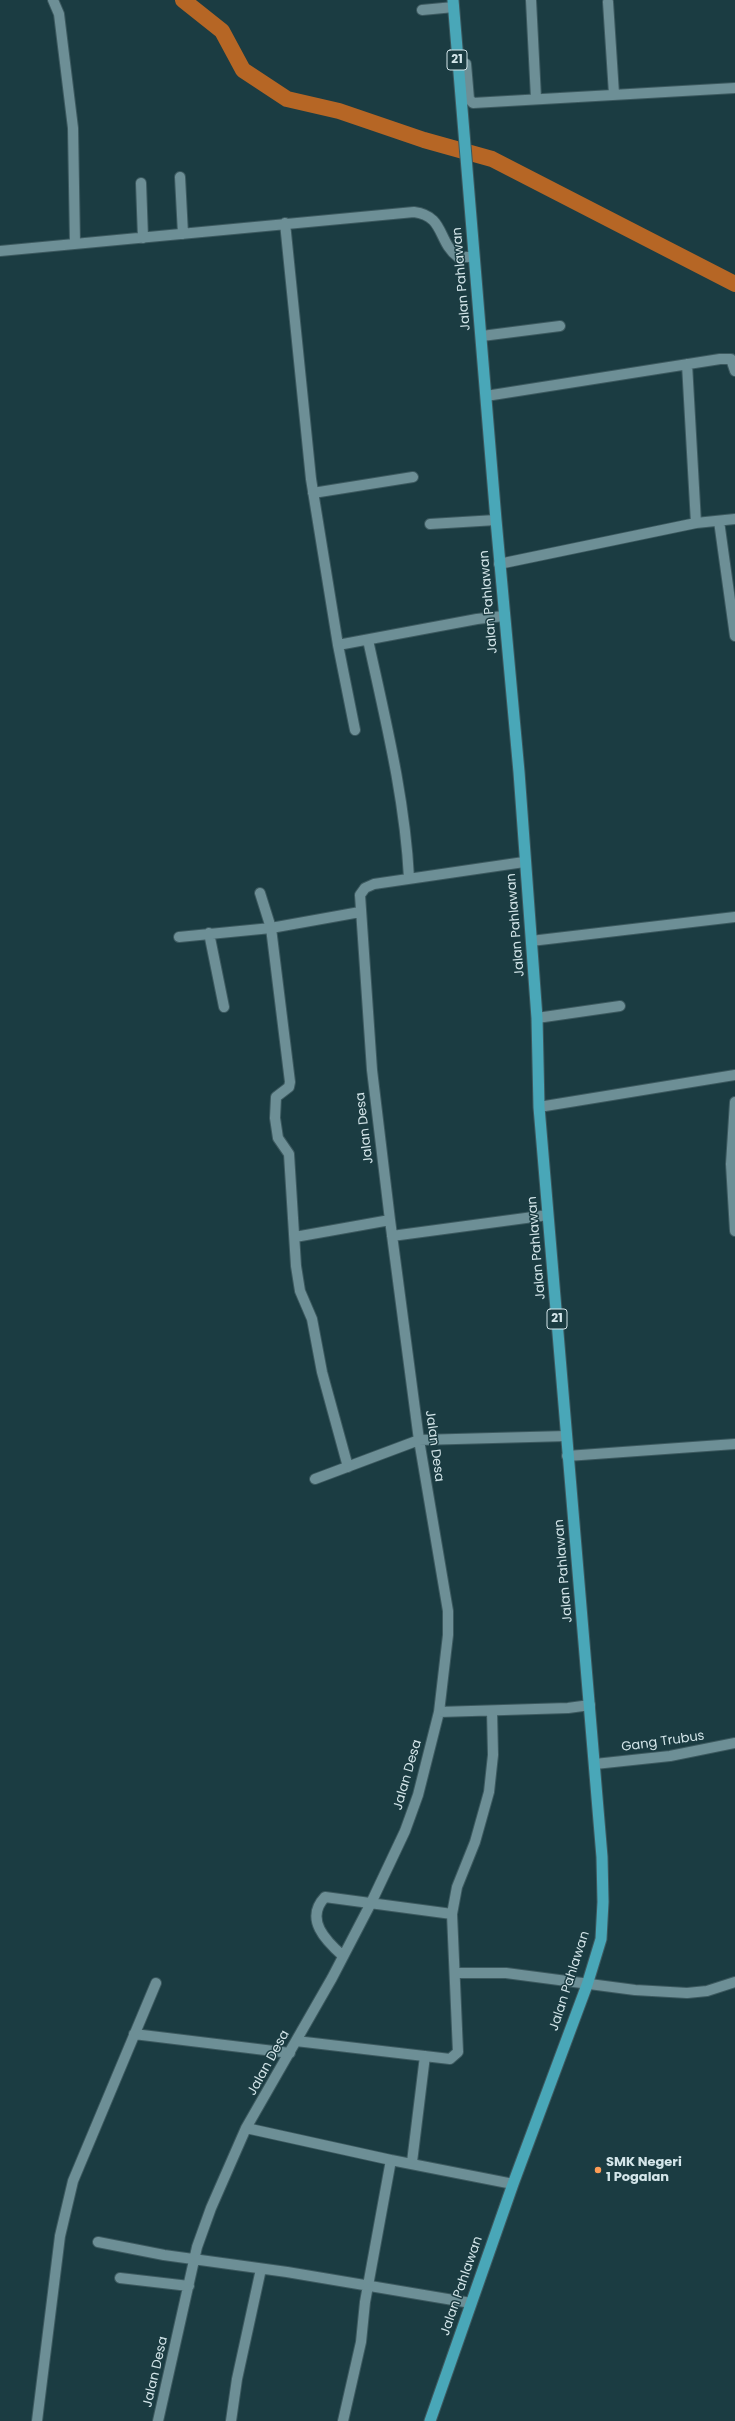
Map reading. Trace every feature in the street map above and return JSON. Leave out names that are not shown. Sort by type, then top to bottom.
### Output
[{"type":"highway","name":"21","points":[[453,4],[458,64]]},
{"type":"highway","name":"Jalan Pahlawan","points":[[430,2421],[513,2184],[587,1985],[601,1939],[604,1902],[595,1764],[567,1456],[567,1436],[539,1107],[537,1018],[524,862],[519,772],[499,564],[482,336],[458,64]]},
{"type":"street","points":[[53,0],[59,14],[73,128],[75,244]]},
{"type":"street","points":[[531,0],[536,98]]},
{"type":"street","points":[[608,2],[614,94]]},
{"type":"street","points":[[422,10],[453,4]]},
{"type":"street","points":[[458,64],[466,64],[469,99],[473,103],[536,98],[735,88]]},
{"type":"street","points":[[180,177],[183,234]]},
{"type":"street","points":[[141,183],[142,238]]},
{"type":"street","points":[[0,251],[285,223],[422,213],[434,220],[454,253],[463,258],[474,257]]},
{"type":"street","points":[[285,223],[314,493],[338,645],[355,730]]},
{"type":"street","points":[[482,336],[560,326]]},
{"type":"street","points":[[486,396],[557,387],[687,364],[728,359],[732,362],[735,371]]},
{"type":"street","points":[[687,364],[696,523]]},
{"type":"street","points":[[314,493],[413,477]]},
{"type":"street","points":[[499,564],[696,523],[735,519]]},
{"type":"street","points":[[430,524],[496,520]]},
{"type":"street","points":[[719,521],[735,636]]},
{"type":"street","points":[[338,645],[477,619],[504,616]]},
{"type":"street","points":[[368,640],[387,729],[404,823],[409,878]]},
{"type":"street","name":"Jalan Desa","points":[[158,2421],[189,2286],[189,2258],[246,2128],[290,2053],[343,1956],[371,1903],[408,1824],[418,1795],[439,1712],[448,1635],[448,1611],[419,1440],[390,1220],[372,1070],[360,896],[365,888],[409,878],[524,862]]},
{"type":"street","points":[[260,893],[271,928],[290,1082],[289,1087],[276,1098],[275,1118],[279,1140],[289,1154],[300,1291],[312,1319],[322,1372],[348,1467]]},
{"type":"street","points":[[179,937],[209,932],[271,928],[360,912]]},
{"type":"street","points":[[531,941],[735,918]]},
{"type":"street","points":[[209,932],[224,1007]]},
{"type":"street","points":[[537,1018],[620,1006]]},
{"type":"street","points":[[539,1107],[735,1075]]},
{"type":"street","points":[[735,1102],[731,1164],[735,1231]]},
{"type":"street","points":[[392,1236],[548,1215]]},
{"type":"street","points":[[295,1237],[390,1220]]},
{"type":"street","points":[[315,1479],[419,1440],[567,1436]]},
{"type":"street","points":[[567,1456],[735,1444]]},
{"type":"street","points":[[439,1712],[590,1705]]},
{"type":"street","points":[[296,2041],[450,2059],[458,2052],[452,1914],[457,1887],[475,1842],[490,1792],[493,1755],[492,1710]]},
{"type":"street","name":"Gang Trubus","points":[[595,1764],[670,1756],[735,1743]]},
{"type":"street","points":[[343,1956],[327,1942],[318,1929],[316,1916],[319,1906],[328,1897],[452,1914]]},
{"type":"street","points":[[455,1973],[506,1973],[587,1985],[635,1990],[695,1993],[735,1982]]},
{"type":"street","points":[[37,2421],[60,2236],[73,2181],[156,1983]]},
{"type":"street","points":[[134,2034],[290,2053]]},
{"type":"street","points":[[412,2162],[425,2056]]},
{"type":"street","points":[[246,2128],[391,2160],[412,2162],[513,2184]]},
{"type":"street","points":[[343,2421],[361,2342],[368,2285],[391,2160]]},
{"type":"street","points":[[98,2242],[471,2303]]},
{"type":"street","points":[[231,2421],[237,2379],[261,2269]]},
{"type":"street","points":[[120,2278],[189,2286]]},
{"type":"waterway","points":[[183,0],[222,31],[243,70],[287,99],[339,111],[424,140],[492,159],[735,284]]},
{"type":"place","name":"SMK Negeri 1 Pogalan","points":[[598,2170]]}]
